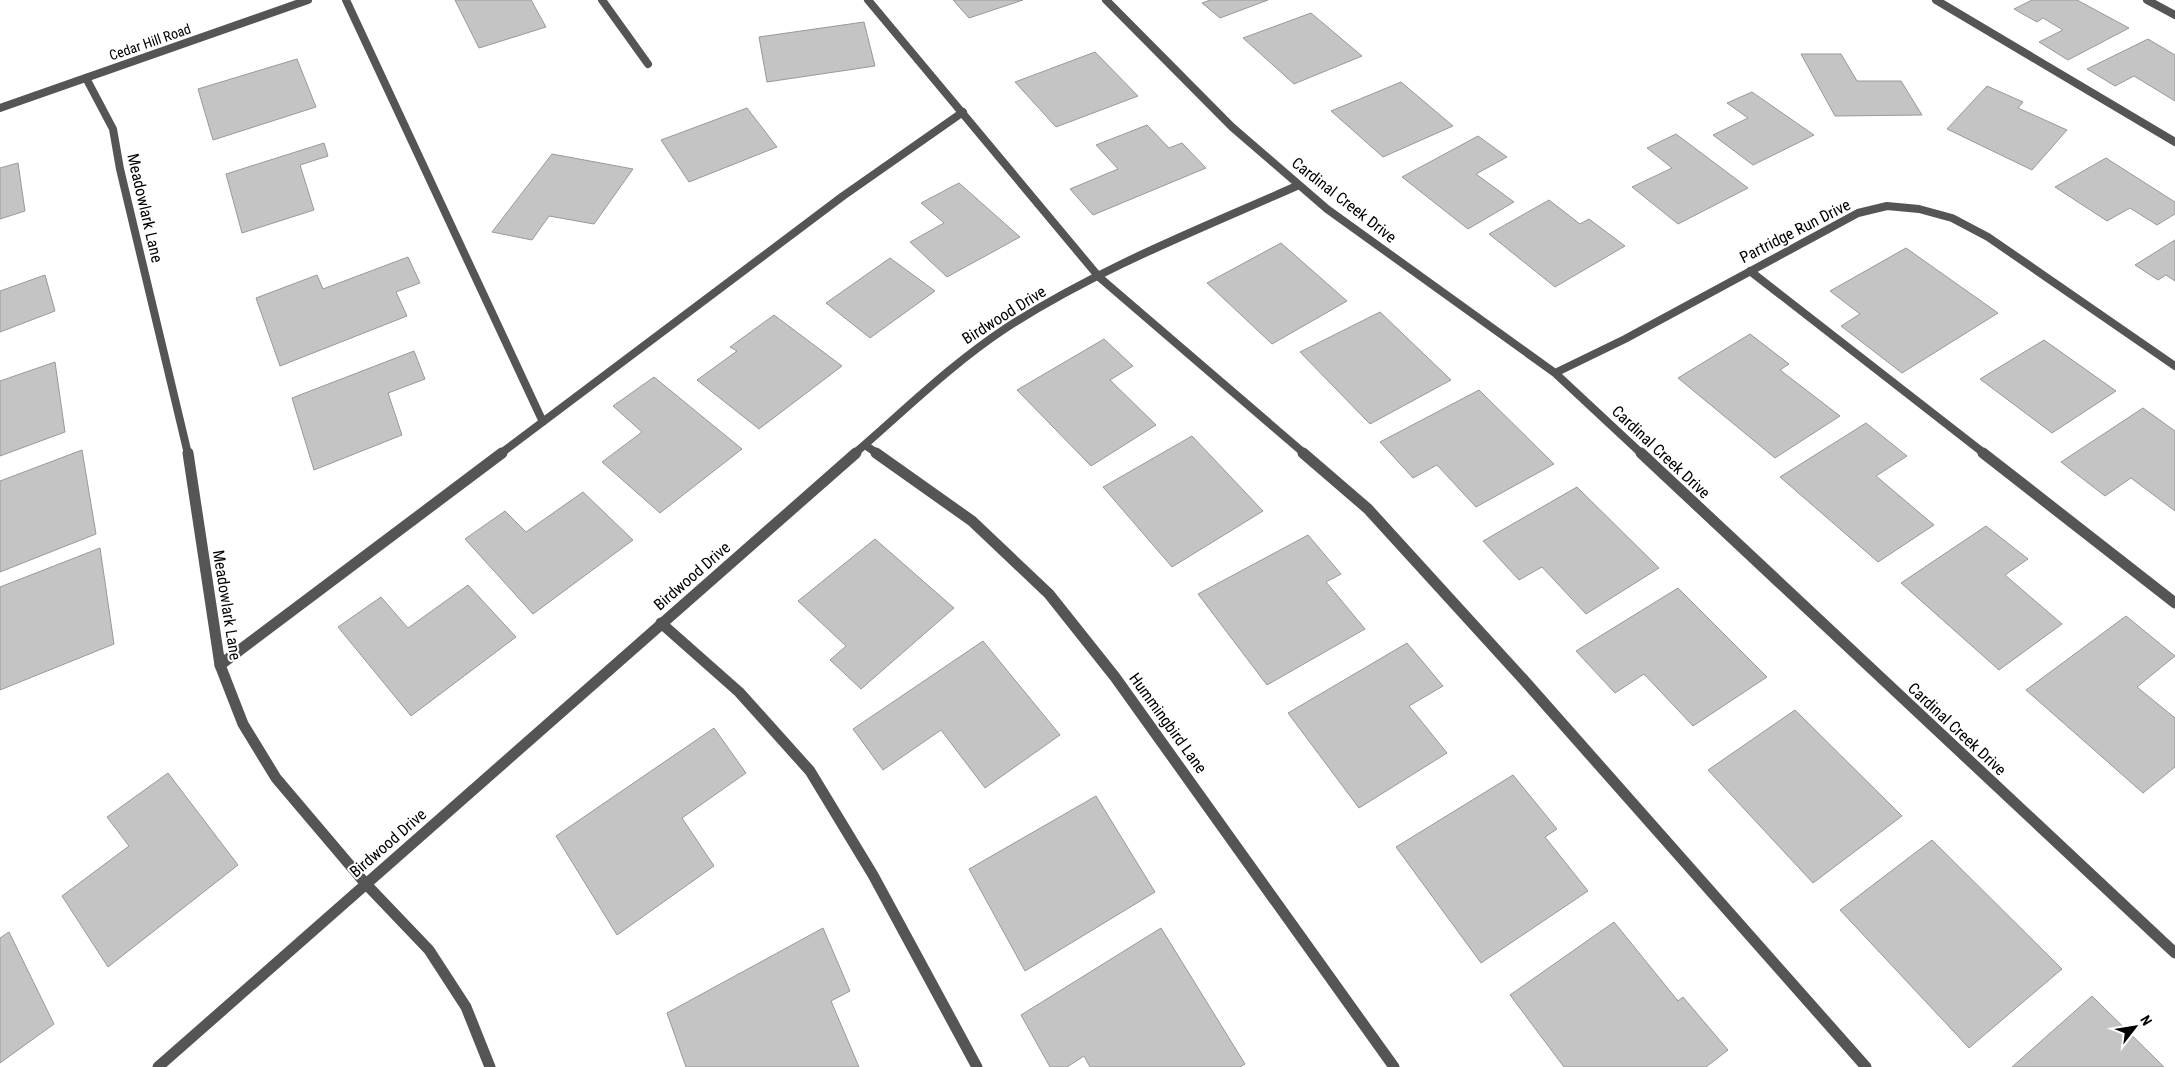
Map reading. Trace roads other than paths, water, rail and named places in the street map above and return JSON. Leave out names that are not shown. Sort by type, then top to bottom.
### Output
[{"type":"street","name":"Cedar Hill Road","points":[[0,108],[308,0]]},
{"type":"street","points":[[346,0],[544,422]]},
{"type":"street","points":[[602,0],[648,64]]},
{"type":"street","points":[[868,0],[963,112],[1098,277],[1368,509],[1523,679],[1866,1067]]},
{"type":"street","name":"Cardinal Creek Drive","points":[[1106,0],[1232,127],[1299,185],[1375,245],[1555,374],[2175,953]]},
{"type":"street","points":[[1936,0],[2175,142]]},
{"type":"street","points":[[2147,0],[2175,15]]},
{"type":"street","name":"Meadowlark Lane","points":[[86,78],[113,129],[120,169],[188,451],[220,666],[243,724],[276,778],[365,883],[429,950],[466,1007],[490,1067]]},
{"type":"street","points":[[220,666],[843,196],[963,112]]},
{"type":"street","name":"Birdwood Drive","points":[[158,1067],[865,445],[917,395],[969,354],[1042,307],[1098,277],[1299,185]]},
{"type":"street","name":"Partridge Run Drive","points":[[1555,374],[1625,339],[1858,213],[1887,206],[1919,209],[1952,218],[1988,237],[2175,366]]},
{"type":"street","points":[[1750,271],[2175,603]]},
{"type":"street","name":"Hummingbird Lane","points":[[865,445],[972,521],[1049,594],[1115,677],[1394,1067]]},
{"type":"street","points":[[661,623],[738,692],[810,772],[873,875],[977,1067]]}]
